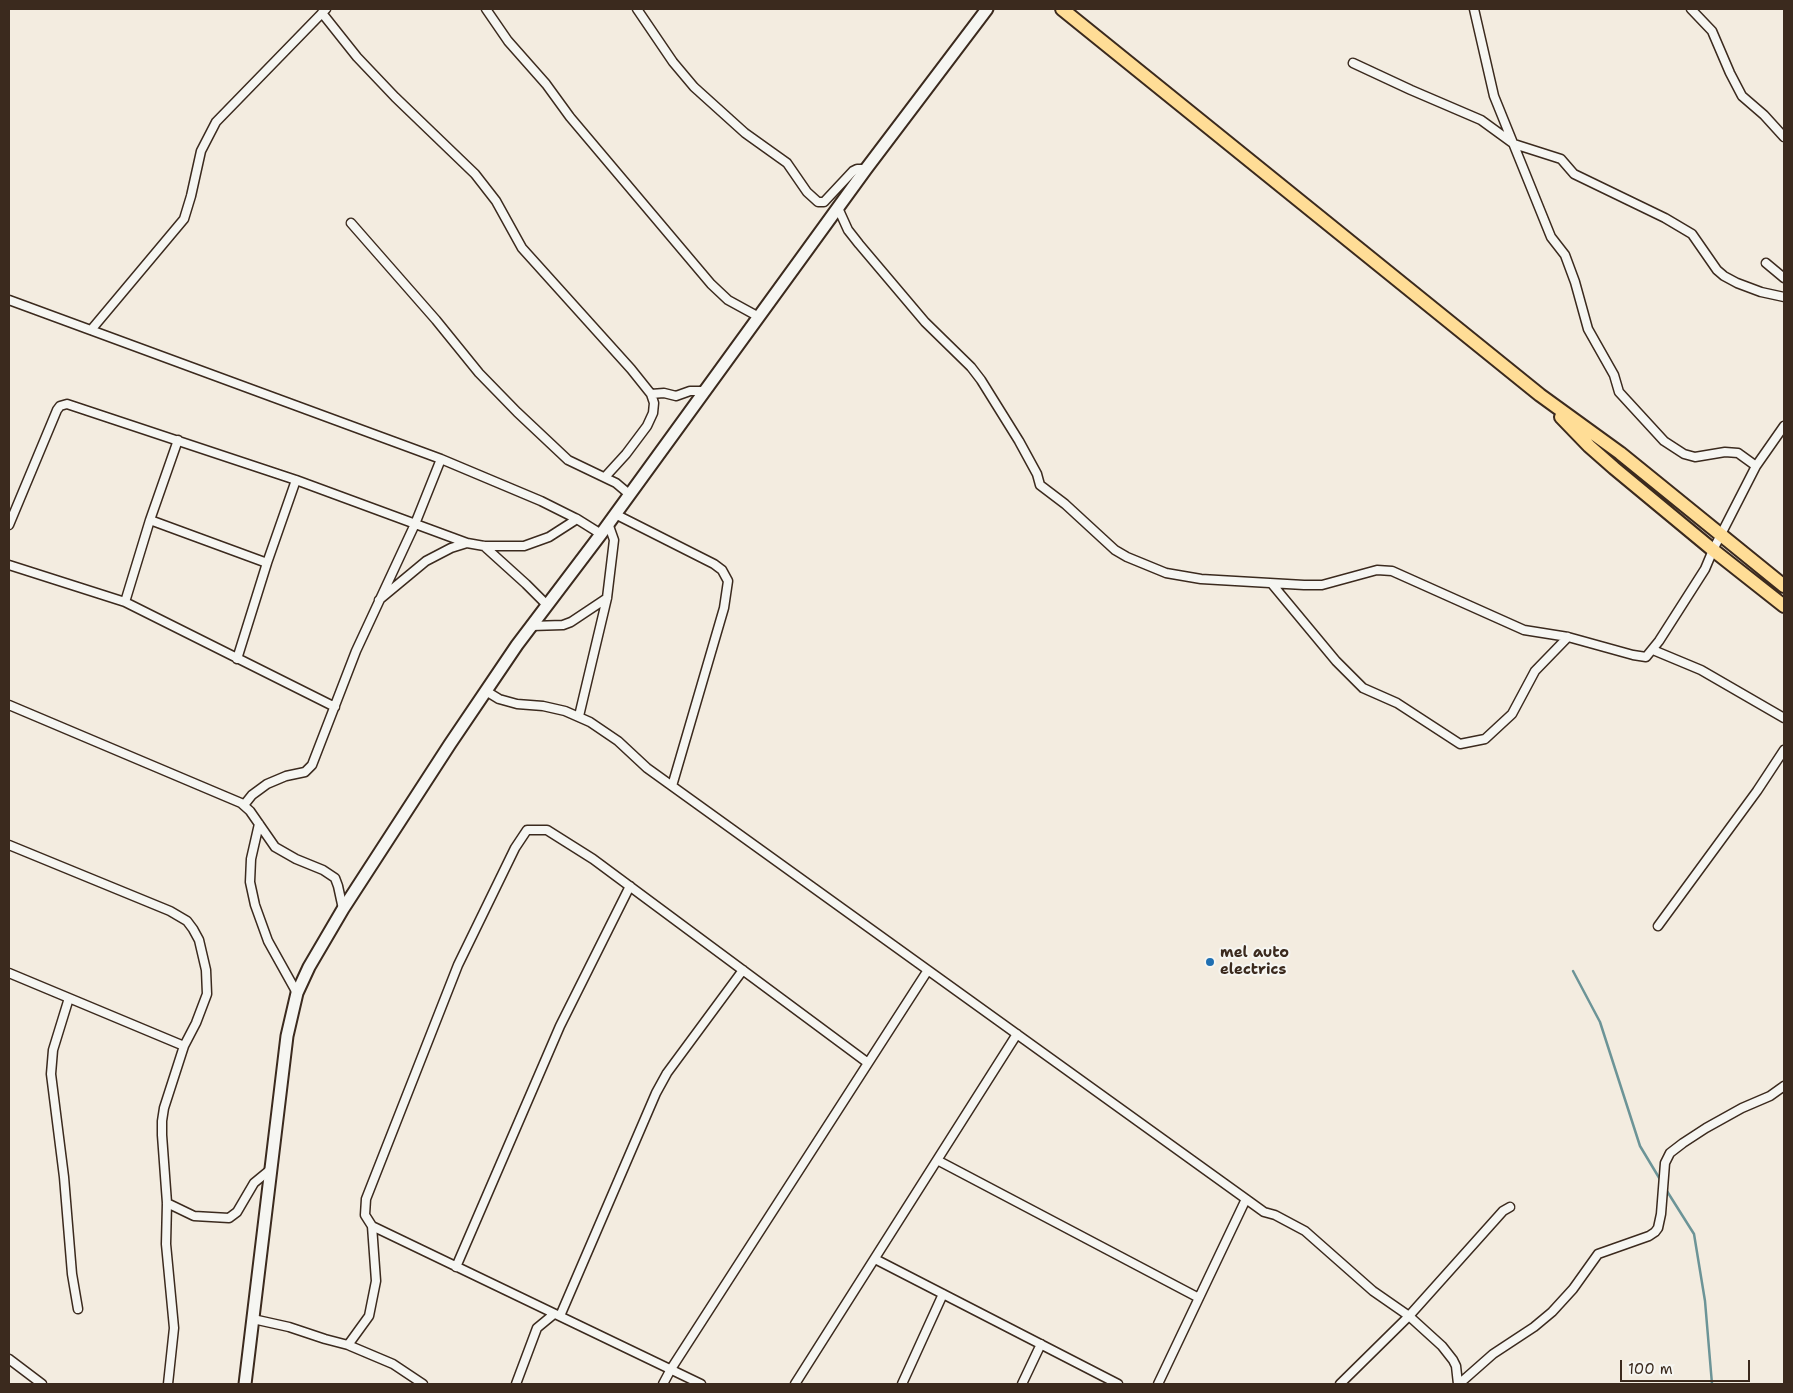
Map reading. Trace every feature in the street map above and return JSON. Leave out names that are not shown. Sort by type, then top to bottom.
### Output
[{"type":"main road","points":[[1062,9],[1540,395],[1607,443],[1784,586]]},
{"type":"main road","points":[[1540,395],[1601,457],[1784,606]]},
{"type":"street","points":[[486,9],[508,41],[546,84],[570,117],[711,284],[728,300],[759,317]]},
{"type":"street","points":[[637,9],[673,62],[694,87],[745,133],[787,163],[807,192],[818,202],[824,202],[857,169],[866,169]]},
{"type":"street","points":[[1474,9],[1494,96],[1551,237],[1568,262],[1588,330],[1614,375],[1621,396],[1664,442],[1684,454],[1695,457],[1726,452],[1738,453],[1756,466]]},
{"type":"street","points":[[1691,9],[1712,31],[1742,96],[1772,123],[1784,137]]},
{"type":"street","points":[[245,1384],[287,1036],[297,993],[309,967],[343,909],[486,690],[531,626],[601,534],[866,169],[985,10]]},
{"type":"street","points":[[91,330],[184,219],[192,196],[201,151],[216,122],[324,11],[357,57],[395,97],[475,174],[496,201],[522,248],[631,369],[651,394],[654,403],[653,413],[647,426],[626,454],[605,477]]},
{"type":"street","points":[[1353,63],[1481,120],[1514,144],[1561,159],[1574,174],[1665,218],[1692,234],[1717,270],[1724,276],[1761,292],[1784,297]]},
{"type":"street","points":[[838,208],[848,230],[859,244],[925,322],[971,367],[981,380],[1019,441],[1037,474],[1040,485],[1084,521],[1106,543],[1127,557],[1166,573],[1201,579],[1322,585],[1377,570],[1392,571],[1524,630],[1568,637],[1646,657],[1653,650],[1698,582],[1756,466],[1784,426]]},
{"type":"street","points":[[351,223],[479,372],[517,412],[568,460],[616,483],[629,494]]},
{"type":"street","points":[[1766,263],[1784,278]]},
{"type":"street","points":[[9,300],[441,459],[533,498],[577,519],[601,534]]},
{"type":"street","points":[[651,394],[664,393],[676,396],[690,391],[705,391]]},
{"type":"street","points":[[9,525],[57,410],[62,405],[71,404],[296,480],[467,543],[484,546],[524,546],[549,537],[577,519]]},
{"type":"street","points":[[125,602],[150,520],[178,440]]},
{"type":"street","points":[[244,805],[252,795],[267,784],[309,769],[312,765],[356,651],[377,602],[415,524],[441,459]]},
{"type":"street","points":[[237,660],[296,480]]},
{"type":"street","points":[[579,716],[607,598],[614,540],[612,519]]},
{"type":"street","points":[[612,519],[714,564],[722,570],[728,582],[724,608],[672,786]]},
{"type":"street","points":[[150,520],[267,564]]},
{"type":"street","points":[[377,602],[426,561],[445,550],[467,543]]},
{"type":"street","points":[[484,546],[526,584],[546,606]]},
{"type":"street","points":[[9,565],[125,602],[237,660],[335,707]]},
{"type":"street","points":[[1272,584],[1336,661],[1363,688],[1398,703],[1460,744],[1485,739],[1512,714],[1535,671],[1568,637]]},
{"type":"street","points":[[531,626],[571,622],[607,598]]},
{"type":"street","points":[[1653,650],[1701,670],[1784,718]]},
{"type":"street","points":[[486,690],[499,699],[509,702],[565,711],[579,716],[602,729],[647,768],[1264,1212],[1305,1231],[1373,1291],[1409,1316],[1448,1352],[1456,1366],[1459,1384]]},
{"type":"street","points":[[9,705],[244,805],[271,842],[281,852],[323,870],[335,878],[343,909]]},
{"type":"street","points":[[1658,926],[1757,791],[1784,750]]},
{"type":"street","points":[[259,824],[251,859],[250,882],[255,904],[268,941],[297,993]]},
{"type":"street","points":[[348,1345],[369,1316],[376,1281],[372,1226],[365,1215],[366,1199],[458,965],[515,848],[527,830],[547,830],[593,859],[868,1063]]},
{"type":"street","points":[[9,845],[61,868],[170,911],[187,922],[199,940],[206,970],[207,994],[196,1023],[184,1046],[164,1108],[162,1121],[168,1203],[166,1244],[174,1328],[168,1384]]},
{"type":"street","points":[[456,1267],[560,1026],[630,886]]},
{"type":"street","points":[[516,1384],[537,1328],[557,1315],[656,1093],[667,1073],[742,970]]},
{"type":"street","points":[[663,1384],[928,970]]},
{"type":"street","points":[[9,973],[184,1046]]},
{"type":"street","points":[[69,998],[53,1050],[51,1074],[64,1177],[72,1274],[78,1308]]},
{"type":"street","points":[[794,1384],[1017,1034]]},
{"type":"street","points":[[1459,1384],[1492,1354],[1534,1327],[1552,1312],[1573,1289],[1598,1254],[1649,1236],[1655,1232],[1658,1228],[1661,1214],[1665,1163],[1670,1153],[1682,1143],[1713,1124],[1742,1108],[1770,1096],[1784,1086]]},
{"type":"street","points":[[937,1160],[1199,1298]]},
{"type":"street","points":[[168,1203],[194,1216],[229,1218],[236,1212],[254,1183],[272,1168]]},
{"type":"street","points":[[1158,1384],[1246,1199]]},
{"type":"street","points":[[1340,1384],[1409,1316],[1497,1218],[1510,1207]]},
{"type":"street","points":[[372,1226],[701,1384]]},
{"type":"street","points":[[875,1259],[1118,1384]]},
{"type":"street","points":[[902,1384],[943,1294]]},
{"type":"street","points":[[253,1319],[289,1327],[348,1345],[393,1364],[424,1384]]},
{"type":"street","points":[[1022,1384],[1041,1344]]},
{"type":"street","points":[[9,1359],[42,1384]]},
{"type":"waterway","points":[[1573,971],[1600,1022],[1640,1146],[1661,1181]]},
{"type":"waterway","points":[[1665,1188],[1694,1234],[1705,1301],[1712,1384]]},
{"type":"place","name":"mel auto electrics","points":[[1210,962]]}]
